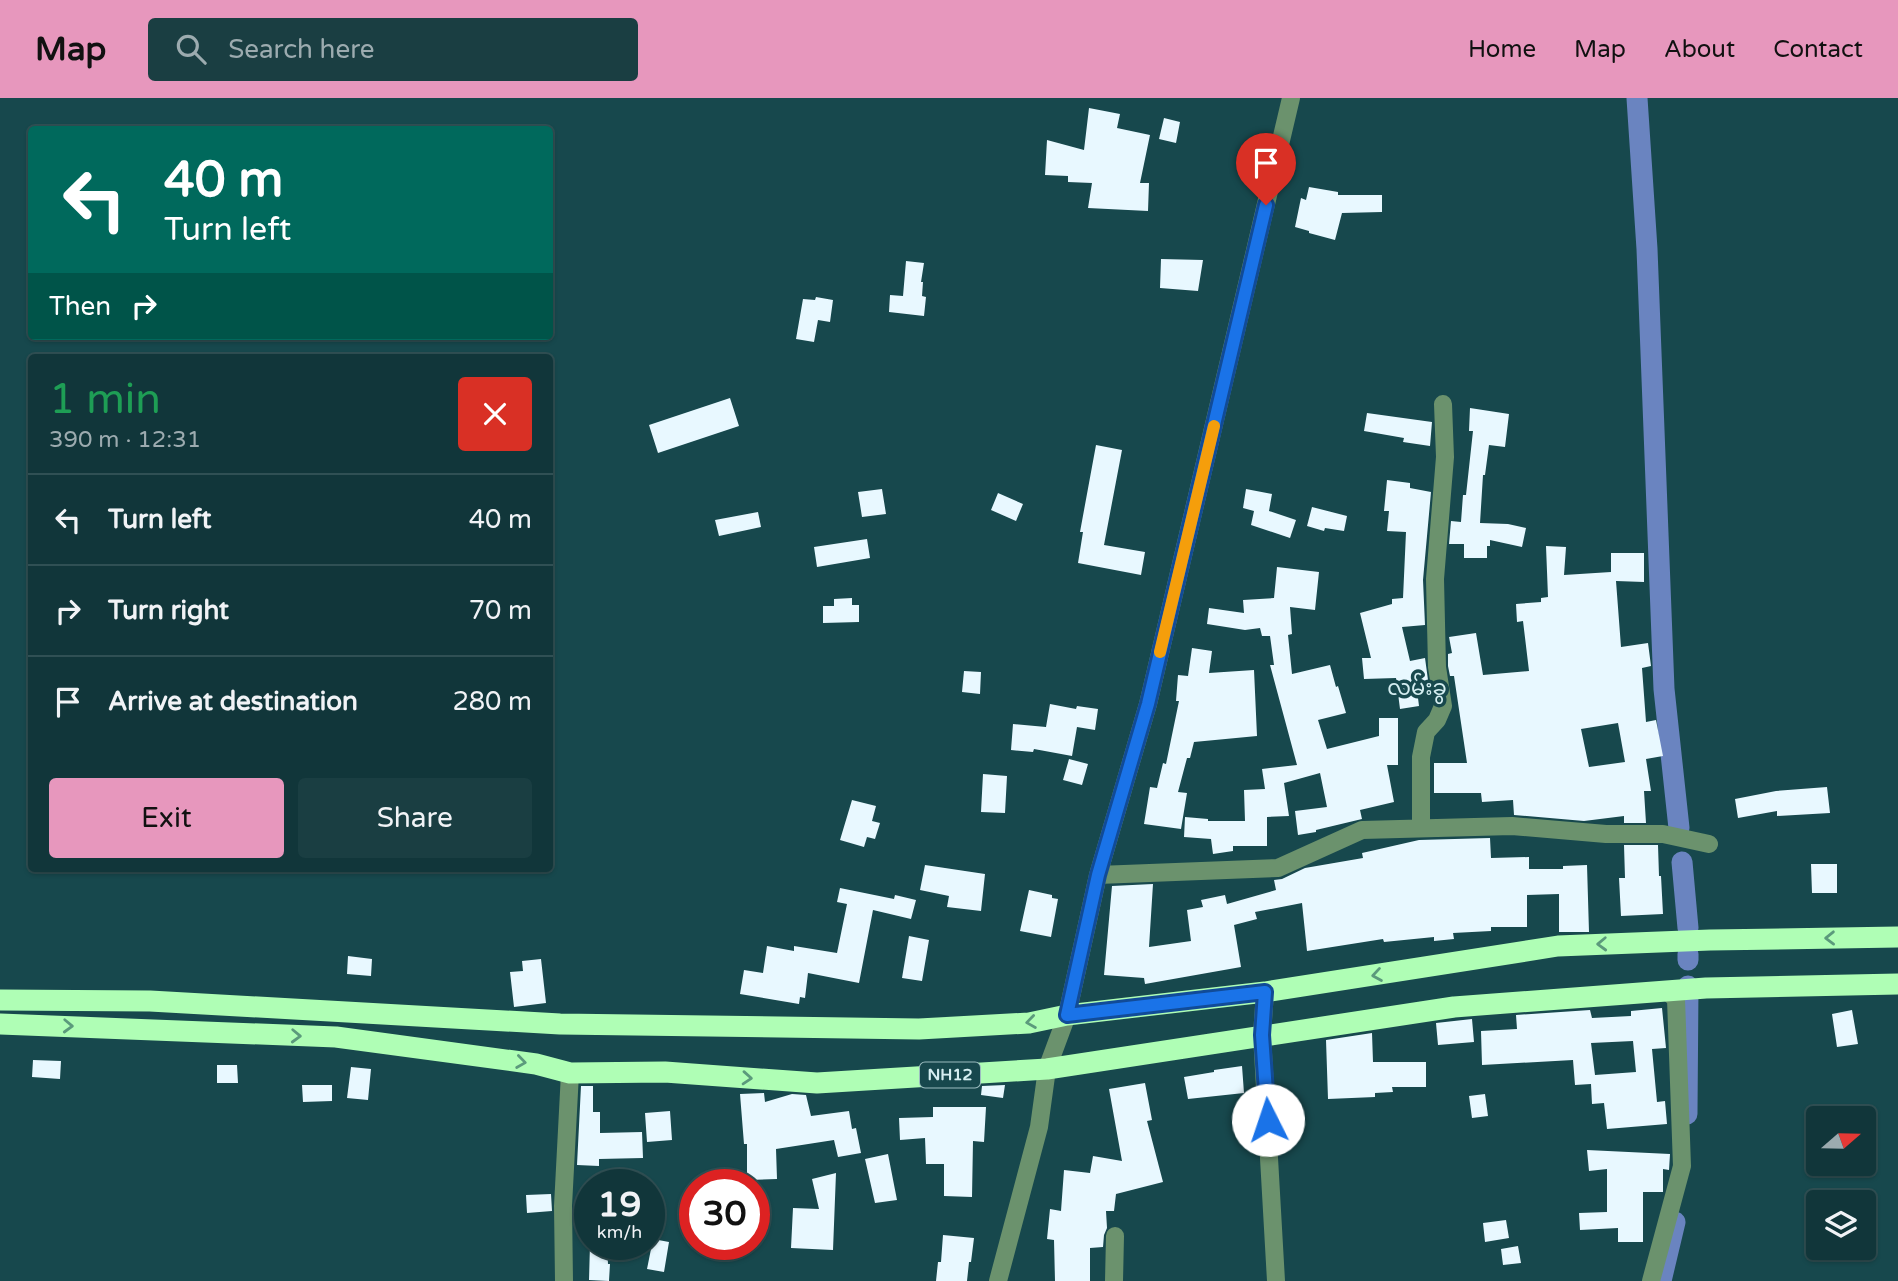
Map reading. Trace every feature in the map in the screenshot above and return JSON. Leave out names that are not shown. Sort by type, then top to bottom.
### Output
[{"type":"highway","points":[[0,1000],[150,1001],[560,1024],[919,1029],[1029,1023],[1067,1015],[1265,992],[1558,946],[1898,937]]},
{"type":"highway","name":"NH12","points":[[0,1024],[336,1037],[536,1064],[570,1073],[665,1072],[817,1083],[1047,1069],[1454,1007],[1667,991],[1898,984]]},
{"type":"street","points":[[998,1281],[1038,1127],[1047,1069],[1067,1015],[1098,875],[1148,704],[1291,98]]},
{"type":"street","points":[[1421,828],[1421,757],[1426,732],[1437,720],[1443,706],[1437,667],[1435,579],[1445,457],[1444,404]]},
{"type":"street","points":[[1098,875],[1278,868],[1362,830],[1512,826],[1606,834],[1662,834],[1709,844]]},
{"type":"street","points":[[1651,1281],[1682,1166],[1676,999],[1667,991]]},
{"type":"street","points":[[1265,992],[1262,1035],[1276,1281]]},
{"type":"street","points":[[564,1281],[563,1206],[570,1073]]},
{"type":"street","points":[[1114,1281],[1115,1236]]},
{"type":"building","points":[[1089,108],[1120,114],[1117,128],[1150,135],[1140,183],[1149,183],[1148,211],[1088,208],[1092,183],[1068,182],[1068,176],[1045,175],[1047,140],[1084,150]]},
{"type":"building","points":[[1164,118],[1180,122],[1176,143],[1159,139]]},
{"type":"building","points":[[1309,187],[1338,192],[1338,195],[1382,195],[1382,212],[1342,213],[1335,240],[1309,233],[1295,227],[1301,198],[1306,200]]},
{"type":"building","points":[[1161,259],[1203,260],[1198,291],[1160,288]]},
{"type":"building","points":[[906,261],[924,263],[921,282],[922,296],[926,297],[924,316],[889,312],[890,295],[903,296]]},
{"type":"building","points":[[816,297],[833,300],[830,322],[818,320],[814,342],[796,339],[803,299],[815,300]]},
{"type":"building","points":[[730,398],[739,426],[658,453],[649,425]]},
{"type":"building","points":[[1470,408],[1509,414],[1505,447],[1489,445],[1483,475],[1480,523],[1526,528],[1522,547],[1490,540],[1487,558],[1464,558],[1464,544],[1449,544],[1451,521],[1461,522],[1463,495],[1466,495],[1473,431],[1469,431]]},
{"type":"building","points":[[1367,413],[1432,422],[1430,446],[1364,431]]},
{"type":"building","points":[[1096,445],[1122,450],[1104,545],[1145,552],[1141,575],[1078,563],[1083,532],[1080,532]]},
{"type":"building","points":[[1387,480],[1410,483],[1410,488],[1431,492],[1423,580],[1425,625],[1402,627],[1410,661],[1425,658],[1428,680],[1416,682],[1419,706],[1400,709],[1396,678],[1364,679],[1362,658],[1371,658],[1360,613],[1392,604],[1392,599],[1403,598],[1406,532],[1387,531],[1389,511],[1384,511]]},
{"type":"building","points":[[882,489],[886,514],[862,517],[858,492]]},
{"type":"building","points":[[1246,489],[1272,494],[1269,511],[1296,520],[1290,538],[1251,525],[1254,511],[1243,508]]},
{"type":"building","points":[[998,493],[1023,504],[1016,521],[991,510]]},
{"type":"building","points":[[1312,507],[1347,516],[1344,531],[1325,528],[1324,531],[1307,526]]},
{"type":"building","points":[[758,512],[761,527],[719,536],[715,520]]},
{"type":"building","points":[[867,539],[870,558],[817,567],[814,547]]},
{"type":"building","points":[[1546,546],[1566,547],[1564,575],[1611,572],[1611,553],[1644,553],[1644,582],[1616,581],[1621,647],[1648,643],[1651,666],[1642,668],[1646,722],[1656,720],[1663,756],[1646,759],[1651,791],[1644,791],[1646,823],[1624,823],[1624,816],[1584,821],[1514,815],[1513,800],[1482,802],[1481,793],[1434,793],[1434,763],[1467,763],[1454,676],[1450,676],[1448,666],[1448,654],[1452,653],[1449,637],[1476,633],[1483,675],[1529,671],[1523,621],[1517,622],[1516,604],[1541,602],[1541,598],[1548,597]],"holes":[[[1618,723],[1625,762],[1589,767],[1581,729]]]},
{"type":"building","points":[[1277,567],[1319,572],[1315,610],[1290,607],[1292,634],[1288,635],[1292,674],[1330,665],[1336,687],[1338,686],[1346,713],[1318,720],[1327,749],[1379,736],[1379,718],[1398,718],[1398,765],[1387,765],[1394,802],[1360,810],[1362,819],[1298,835],[1295,811],[1327,807],[1320,773],[1284,783],[1289,816],[1267,817],[1267,846],[1233,846],[1233,851],[1213,854],[1211,839],[1184,837],[1185,817],[1208,821],[1245,821],[1244,790],[1265,789],[1262,769],[1297,765],[1270,665],[1274,665],[1270,636],[1262,636],[1260,628],[1245,630],[1207,624],[1209,608],[1244,613],[1243,600],[1274,598]]},
{"type":"building","points":[[852,598],[852,605],[859,605],[859,622],[823,623],[823,606],[834,606],[834,599]]},
{"type":"building","points":[[1192,648],[1212,651],[1209,673],[1254,670],[1257,736],[1194,742],[1178,792],[1187,793],[1181,829],[1144,824],[1150,787],[1157,788],[1163,763],[1166,764],[1179,701],[1176,701],[1178,675],[1188,676]]},
{"type":"building","points":[[964,671],[981,672],[980,694],[962,692]]},
{"type":"building","points":[[1050,704],[1076,709],[1077,706],[1098,709],[1095,730],[1077,727],[1072,756],[1034,749],[1033,752],[1011,750],[1013,724],[1046,727]]},
{"type":"building","points":[[1069,759],[1088,764],[1082,785],[1063,780]]},
{"type":"building","points":[[983,774],[1007,776],[1005,813],[981,812]]},
{"type":"building","points":[[1827,787],[1830,813],[1777,816],[1777,811],[1738,818],[1735,799],[1776,791]]},
{"type":"building","points":[[852,800],[876,806],[872,821],[880,823],[875,839],[867,837],[864,847],[840,840]]},
{"type":"building","points":[[1490,838],[1491,858],[1529,857],[1529,869],[1563,869],[1563,866],[1587,865],[1589,932],[1559,932],[1559,894],[1527,895],[1527,927],[1491,927],[1491,931],[1453,933],[1454,939],[1434,941],[1434,937],[1384,942],[1383,939],[1307,951],[1302,903],[1255,912],[1257,919],[1234,925],[1241,967],[1145,984],[1144,978],[1104,975],[1112,886],[1153,884],[1149,947],[1191,941],[1187,910],[1203,907],[1201,900],[1225,895],[1227,904],[1276,890],[1274,880],[1305,868],[1363,858],[1362,853],[1419,840]]},
{"type":"building","points":[[1624,845],[1658,845],[1663,914],[1621,916],[1619,878],[1625,878]]},
{"type":"building","points":[[1811,864],[1837,864],[1837,893],[1812,893]]},
{"type":"building","points":[[925,865],[985,874],[981,911],[947,907],[949,896],[920,890]]},
{"type":"building","points":[[840,888],[894,899],[895,895],[916,900],[911,919],[873,910],[859,983],[808,973],[805,998],[800,997],[799,1004],[740,994],[744,970],[763,973],[767,946],[794,951],[794,946],[837,953],[847,904],[837,902]]},
{"type":"building","points":[[1029,890],[1058,899],[1051,937],[1020,931]]},
{"type":"building","points":[[909,936],[929,940],[922,981],[902,978]]},
{"type":"building","points":[[348,956],[372,959],[371,976],[347,974]]},
{"type":"building","points":[[541,959],[546,1003],[514,1007],[510,972],[523,971],[522,961]]},
{"type":"building","points":[[1662,1008],[1666,1048],[1652,1049],[1657,1102],[1665,1101],[1667,1124],[1607,1129],[1604,1103],[1592,1104],[1591,1084],[1575,1085],[1573,1060],[1482,1065],[1481,1031],[1517,1029],[1516,1015],[1590,1010],[1592,1018],[1631,1016],[1631,1011]],"holes":[[[1633,1041],[1636,1072],[1595,1075],[1591,1043]]]},
{"type":"building","points":[[1852,1010],[1858,1044],[1837,1047],[1832,1014]]},
{"type":"building","points":[[1472,1019],[1474,1042],[1438,1045],[1436,1023]]},
{"type":"building","points":[[1372,1033],[1373,1062],[1426,1062],[1426,1087],[1392,1087],[1393,1092],[1375,1093],[1375,1097],[1328,1099],[1326,1040]]},
{"type":"building","points":[[33,1060],[61,1061],[60,1079],[32,1077]]},
{"type":"building","points":[[217,1065],[237,1065],[238,1083],[217,1083]]},
{"type":"building","points":[[1242,1066],[1244,1093],[1188,1099],[1184,1077]]},
{"type":"building","points":[[351,1067],[371,1069],[368,1100],[347,1098]]},
{"type":"building","points":[[1145,1083],[1152,1120],[1147,1121],[1163,1182],[1116,1194],[1114,1211],[1106,1211],[1107,1228],[1103,1247],[1090,1248],[1090,1281],[1055,1281],[1054,1240],[1047,1239],[1050,1209],[1061,1211],[1064,1170],[1090,1173],[1093,1156],[1122,1161],[1109,1089]]},
{"type":"building","points":[[302,1085],[332,1085],[332,1101],[303,1102]]},
{"type":"building","points":[[1005,1085],[1003,1098],[981,1095],[982,1086]]},
{"type":"building","points":[[581,1086],[593,1086],[593,1112],[600,1112],[600,1133],[642,1132],[643,1158],[599,1159],[599,1166],[577,1165]]},
{"type":"building","points":[[764,1093],[765,1102],[792,1094],[806,1095],[811,1116],[849,1111],[861,1153],[838,1157],[834,1140],[776,1149],[777,1179],[770,1179],[770,1169],[747,1169],[747,1144],[744,1144],[740,1094]]},
{"type":"building","points":[[1485,1094],[1488,1116],[1472,1118],[1469,1096]]},
{"type":"building","points":[[933,1107],[986,1107],[984,1142],[973,1141],[972,1197],[944,1196],[944,1164],[926,1164],[925,1138],[900,1140],[899,1118],[933,1117]]},
{"type":"building","points":[[670,1111],[672,1140],[647,1142],[645,1113]]},
{"type":"building","points":[[1587,1150],[1670,1154],[1669,1170],[1663,1169],[1663,1192],[1643,1192],[1643,1242],[1618,1242],[1618,1228],[1580,1230],[1579,1213],[1607,1212],[1607,1169],[1589,1171]]},
{"type":"building","points":[[888,1154],[897,1200],[875,1203],[865,1159]]},
{"type":"building","points":[[836,1173],[833,1250],[791,1248],[793,1208],[819,1209],[812,1179]]},
{"type":"building","points":[[551,1194],[552,1211],[527,1213],[526,1195]]},
{"type":"building","points":[[1506,1220],[1509,1238],[1485,1242],[1483,1223]]},
{"type":"building","points":[[943,1235],[974,1238],[967,1281],[936,1281]]},
{"type":"building","points":[[665,1241],[669,1242],[664,1272],[647,1269],[649,1260],[665,1260]]},
{"type":"building","points":[[1518,1246],[1521,1263],[1503,1265],[1501,1249]]},
{"type":"building","points":[[590,1260],[608,1260],[609,1281],[589,1280]]},
{"type":"waterway","points":[[1637,98],[1647,249],[1664,689],[1679,828]]},
{"type":"waterway","points":[[1682,862],[1688,928]]},
{"type":"waterway","points":[[1688,954],[1688,960]]},
{"type":"waterway","points":[[1687,1114],[1688,986]]},
{"type":"waterway","points":[[1661,1281],[1675,1222]]},
{"type":"slow traffic","points":[[1160,652],[1214,426]]},
{"type":"district","name":"လမ်းခွ","points":[[1417,688]]},
{"type":"route","points":[[1266,205],[1148,704],[1098,875],[1067,1015],[1265,992],[1262,1035],[1268,1120]]}]
